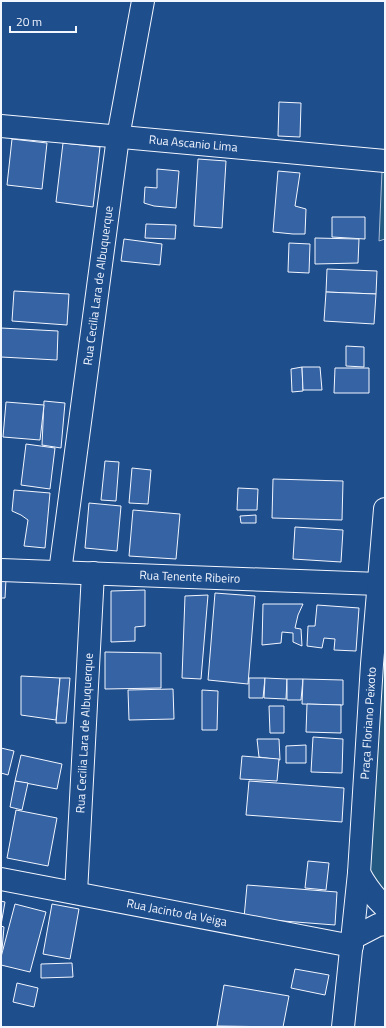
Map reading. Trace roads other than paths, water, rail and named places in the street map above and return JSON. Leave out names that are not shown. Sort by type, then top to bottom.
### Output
[{"type":"street","name":"Rua Cecilia Lara de Albuquerque","points":[[60,572],[118,137],[143,1]]},
{"type":"street","name":"Rua Ascanio Lima","points":[[1,126],[385,161]]},
{"type":"street","name":"Praça Floriano Peixoto","points":[[343,1027],[359,873],[372,664],[385,510]]},
{"type":"street","name":"Rua Tenente Ribeiro","points":[[1,570],[379,584]]},
{"type":"street","name":"Rua Cecilia Lara de Albuquerque","points":[[76,893],[93,573]]},
{"type":"street","points":[[359,873],[366,886],[376,899],[385,907]]},
{"type":"street","name":"Rua Jacinto da Veiga","points":[[1,879],[353,942]]},
{"type":"street","points":[[353,942],[378,925],[385,924]]}]
